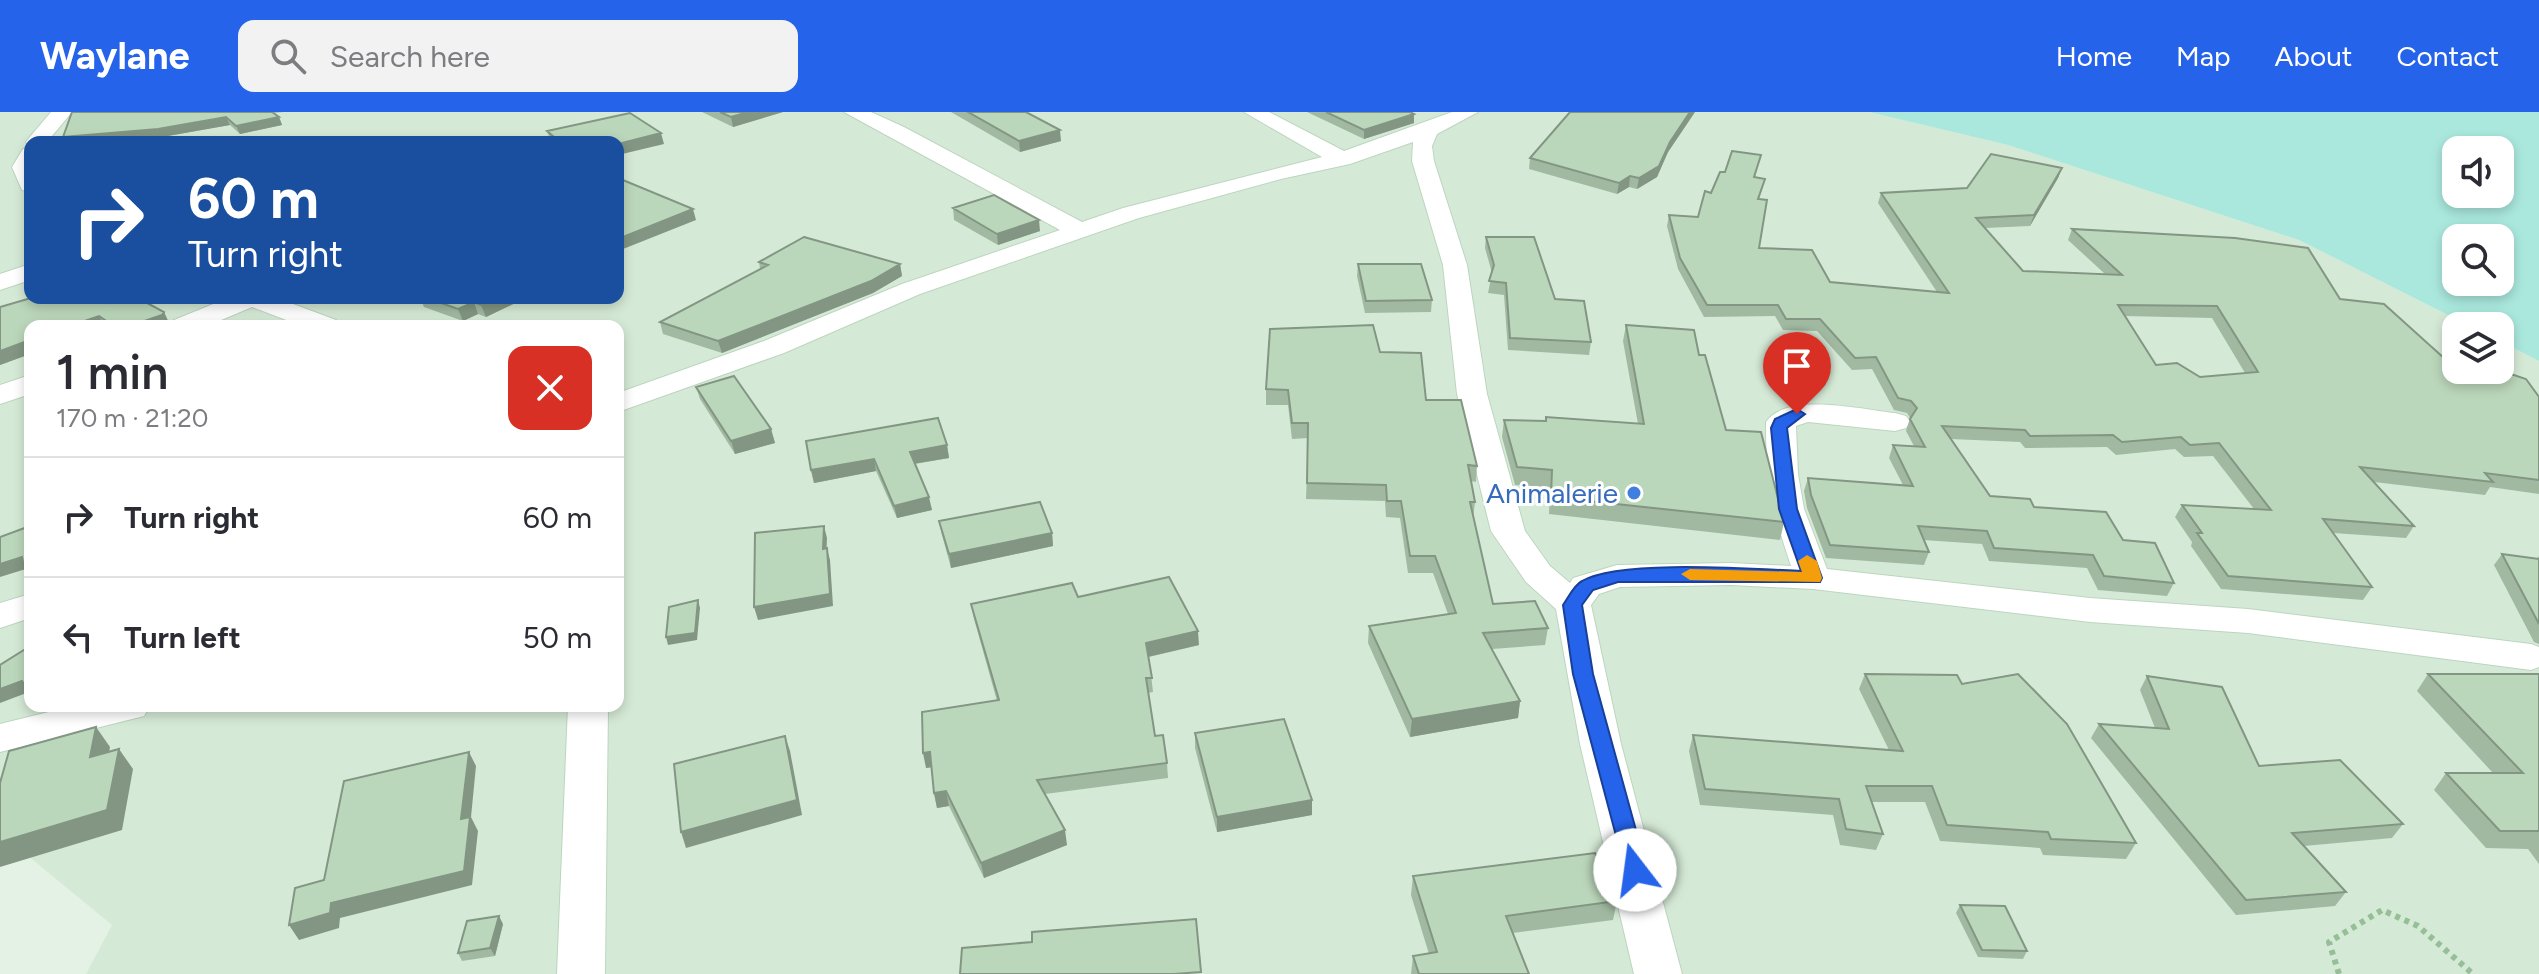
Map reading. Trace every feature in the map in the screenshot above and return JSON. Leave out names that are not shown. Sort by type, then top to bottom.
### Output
[{"type":"street","points":[[43,136],[62,112]]},
{"type":"street","points":[[854,112],[897,131],[1082,232]]},
{"type":"street","points":[[1254,112],[1342,159]]},
{"type":"street","points":[[624,401],[774,347],[911,289],[1160,205],[1342,159],[1428,130],[1468,112]]},
{"type":"street","points":[[1428,130],[1422,146],[1423,161],[1455,265],[1472,394],[1508,531],[1538,574],[1573,605],[1583,674],[1635,870],[1658,974]]},
{"type":"street","points":[[0,162],[24,153]]},
{"type":"street","points":[[0,282],[24,274]]},
{"type":"street","points":[[199,320],[237,304]]},
{"type":"street","points":[[268,304],[310,320]]},
{"type":"street","points":[[0,395],[24,386]]},
{"type":"street","points":[[1813,578],[1788,509],[1782,474],[1781,422],[1797,414],[1808,413],[1895,422]]},
{"type":"street","points":[[1573,605],[1586,586],[1617,576],[1731,574],[1813,578],[2090,610],[2248,621],[2531,657]]},
{"type":"street","points":[[0,616],[24,607]]},
{"type":"street","points":[[0,738],[106,712]]},
{"type":"street","points":[[581,974],[588,712]]},
{"type":"path","points":[[2339,974],[2329,942],[2382,910],[2418,926],[2473,974]]},
{"type":"shaded area","points":[[0,112],[1869,112],[2008,145],[2299,240],[2442,312],[2442,384],[2514,384],[2514,348],[2539,361],[2539,974],[86,974],[112,925],[0,833]]},
{"type":"shaded area","points":[[1869,112],[2539,112],[2539,361],[2514,348],[2514,312],[2442,312],[2299,240],[2008,145]]},
{"type":"building","points":[[72,112],[272,112],[279,117],[236,126],[226,117],[158,129],[63,136]]},
{"type":"building","points":[[720,112],[748,112],[731,117]]},
{"type":"building","points":[[968,112],[1026,112],[1060,130],[1019,141]]},
{"type":"building","points":[[1326,112],[1410,112],[1414,114],[1364,130]]},
{"type":"building","points":[[1570,112],[1690,112],[1670,142],[1659,166],[1639,178],[1630,176],[1619,183],[1530,158]]},
{"type":"building","points":[[630,113],[661,133],[624,142],[624,136],[553,136],[547,131]]},
{"type":"building","points":[[1732,151],[1761,155],[1754,177],[1765,179],[1758,199],[1767,200],[1759,248],[1812,250],[1830,282],[1949,293],[1881,193],[1967,188],[1991,154],[2062,168],[2034,215],[1976,218],[2023,271],[2122,275],[2072,229],[2235,238],[2308,248],[2340,299],[2384,304],[2442,356],[2442,384],[2514,384],[2514,375],[2526,379],[2539,397],[2539,480],[2485,473],[2493,482],[2360,467],[2414,526],[2323,519],[2372,587],[2228,576],[2197,533],[2202,533],[2182,505],[2271,510],[2219,443],[2190,445],[2181,437],[2122,442],[2113,435],[2030,436],[2025,430],[1942,426],[1990,496],[2030,499],[2034,507],[2106,512],[2123,540],[2155,543],[2174,583],[2104,576],[2093,555],[1994,548],[1987,531],[1918,526],[1929,552],[1830,545],[1811,495],[1808,478],[1913,486],[1893,445],[1925,447],[1910,419],[1917,408],[1911,401],[1898,398],[1876,357],[1855,358],[1820,319],[1786,319],[1778,305],[1707,305],[1680,258],[1669,215],[1698,217],[1705,191],[1711,193],[1720,172],[1725,172]],"holes":[[[2118,305],[2217,306],[2258,372],[2200,377],[2177,363],[2156,365]]]},
{"type":"building","points":[[624,180],[693,209],[624,237]]},
{"type":"building","points":[[994,195],[1039,220],[997,234],[953,208]]},
{"type":"building","points":[[804,237],[900,264],[871,281],[718,341],[660,322],[768,265],[759,262]]},
{"type":"building","points":[[1486,237],[1534,237],[1555,299],[1584,301],[1591,342],[1510,338],[1506,283],[1489,281],[1494,265]]},
{"type":"building","points":[[1358,264],[1421,264],[1432,300],[1366,301]]},
{"type":"building","points":[[24,300],[24,304],[149,304],[164,312],[147,320],[105,320],[99,316],[87,320],[24,320],[24,342],[0,351],[0,307]]},
{"type":"building","points":[[444,304],[469,304],[458,309]]},
{"type":"building","points":[[1373,325],[1380,352],[1421,353],[1426,400],[1461,400],[1477,466],[1468,465],[1475,502],[1470,502],[1493,604],[1535,601],[1548,628],[1483,633],[1520,701],[1412,719],[1369,626],[1456,613],[1435,556],[1410,556],[1401,501],[1387,501],[1386,485],[1307,483],[1308,423],[1292,423],[1288,390],[1266,389],[1270,329]]},
{"type":"building","points":[[1626,325],[1694,330],[1699,355],[1705,355],[1726,430],[1761,432],[1784,522],[1551,497],[1552,470],[1517,467],[1504,420],[1546,421],[1546,417],[1644,424]]},
{"type":"building","points":[[734,376],[771,429],[731,441],[696,387]]},
{"type":"building","points":[[938,418],[947,445],[910,452],[929,497],[894,506],[874,459],[811,470],[806,441]]},
{"type":"building","points":[[1040,502],[1052,533],[949,554],[939,521]]},
{"type":"building","points":[[824,526],[823,549],[827,548],[830,594],[754,607],[755,533]]},
{"type":"building","points":[[24,528],[24,566],[22,557],[0,564],[0,537]]},
{"type":"building","points":[[2502,554],[2539,559],[2539,624]]},
{"type":"building","points":[[1169,577],[1198,631],[1146,643],[1152,678],[1146,678],[1155,736],[1163,735],[1167,763],[1037,780],[1065,830],[981,863],[946,791],[934,793],[930,752],[923,753],[922,712],[999,700],[971,604],[1072,583],[1078,597]]},
{"type":"building","points":[[698,600],[695,633],[666,637],[669,607]]},
{"type":"building","points":[[24,650],[24,684],[22,681],[0,689],[0,665]]},
{"type":"building","points":[[1865,674],[1957,675],[1962,684],[2018,674],[2067,724],[2136,843],[2051,839],[2048,832],[1947,825],[1932,786],[1866,786],[1883,834],[1846,829],[1839,799],[1705,789],[1693,735],[1903,751]]},
{"type":"building","points":[[2428,674],[2539,674],[2539,831],[2500,831],[2446,773],[2523,773]]},
{"type":"building","points":[[2147,676],[2222,687],[2259,766],[2340,760],[2403,824],[2292,833],[2346,892],[2246,900],[2099,724],[2169,729]]},
{"type":"building","points":[[1284,719],[1312,800],[1217,817],[1195,733]]},
{"type":"building","points":[[96,727],[90,757],[119,749],[107,810],[0,842],[0,783],[9,751]]},
{"type":"building","points":[[785,736],[797,800],[681,832],[674,764]]},
{"type":"building","points":[[469,752],[461,819],[470,817],[464,871],[331,903],[330,913],[289,925],[295,888],[324,880],[344,781]]},
{"type":"building","points":[[1595,853],[1617,901],[1506,916],[1529,974],[1419,974],[1413,956],[1437,952],[1413,876]]},
{"type":"building","points":[[1960,905],[2005,906],[2027,951],[1982,950]]},
{"type":"building","points":[[499,916],[490,948],[458,953],[467,921]]},
{"type":"building","points":[[1196,919],[1201,972],[960,974],[962,948],[1032,942],[1032,932]]},
{"type":"slow traffic","points":[[1690,574],[1813,578],[1807,561]]},
{"type":"place","name":"Animalerie","points":[[1634,493]]},
{"type":"route","points":[[1635,870],[1583,674],[1573,605],[1586,586],[1617,576],[1731,574],[1813,578],[1788,509],[1782,474],[1779,428],[1781,422],[1797,414]]}]
